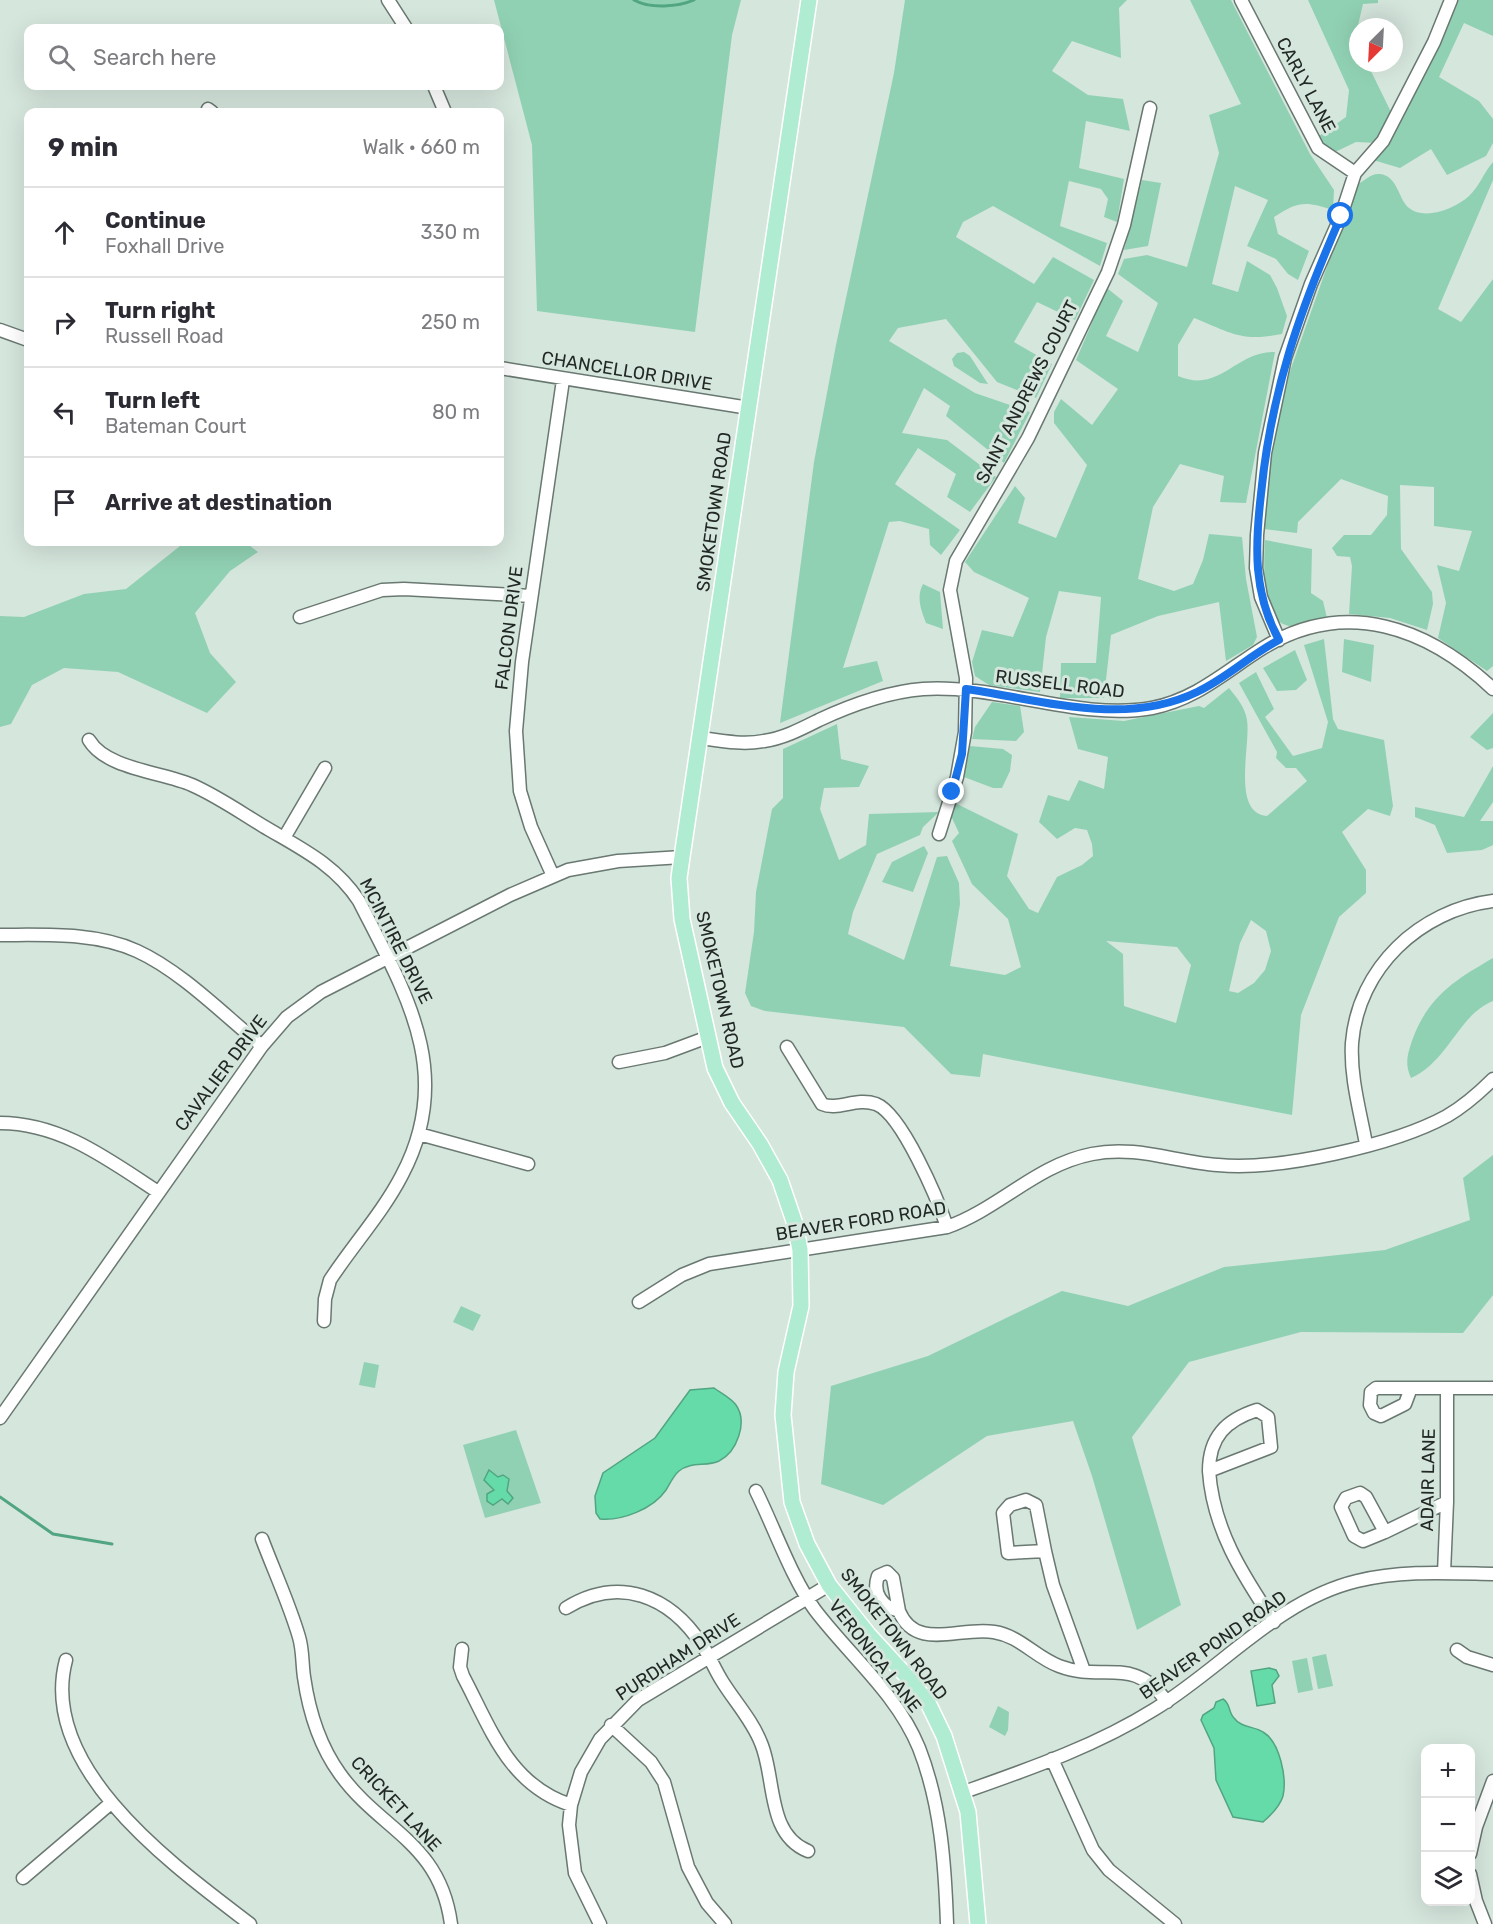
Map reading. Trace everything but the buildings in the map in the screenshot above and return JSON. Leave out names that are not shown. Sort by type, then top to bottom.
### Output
[{"type":"main road","name":"SMOKETOWN ROAD","points":[[809,0],[701,738],[681,857],[679,878],[682,919],[708,1037],[723,1086],[780,1180],[795,1224],[800,1250],[801,1305],[784,1391],[784,1452],[789,1492],[799,1526],[829,1585],[929,1705],[944,1736],[964,1792],[972,1839],[973,1891],[978,1924]]},
{"type":"street","points":[[388,0],[403,24]]},
{"type":"street","name":"CARLY LANE","points":[[1241,0],[1318,148],[1355,173]]},
{"type":"street","points":[[1279,640],[1261,597],[1256,568],[1257,530],[1265,453],[1290,344],[1311,284],[1341,216],[1355,173],[1383,141],[1434,42],[1451,0]]},
{"type":"street","points":[[436,90],[443,108]]},
{"type":"street","name":"SAINT ANDREWS COURT","points":[[939,834],[962,754],[966,689],[963,657],[950,590],[956,561],[1019,455],[1108,272],[1124,225],[1150,108]]},
{"type":"street","points":[[0,330],[24,339]]},
{"type":"street","name":"CHANCELLOR DRIVE","points":[[504,369],[749,408]]},
{"type":"street","name":"FALCON DRIVE","points":[[552,876],[531,827],[518,777],[518,702],[563,380]]},
{"type":"street","points":[[300,617],[382,590],[404,589],[531,596]]},
{"type":"street","name":"RUSSELL ROAD","points":[[701,738],[738,743],[763,741],[797,731],[871,699],[920,689],[966,689],[1095,709],[1135,711],[1196,693],[1279,640],[1336,624],[1388,626],[1418,636],[1443,649],[1471,669],[1493,689]]},
{"type":"street","name":"MCINTIRE DRIVE","points":[[89,740],[93,747],[114,761],[192,786],[317,856],[340,875],[359,901],[415,1017],[425,1059],[426,1097],[419,1134],[402,1176],[330,1280],[325,1299],[324,1322]]},
{"type":"street","points":[[284,838],[325,768]]},
{"type":"street","name":"CAVALIER DRIVE","points":[[0,1418],[262,1046],[303,1004],[387,957],[552,876],[568,870],[618,861],[681,857]]},
{"type":"street","points":[[1366,1144],[1352,1063],[1355,1025],[1364,995],[1389,956],[1413,932],[1446,913],[1493,901]]},
{"type":"street","points":[[0,935],[71,936],[108,942],[135,950],[167,969],[262,1046]]},
{"type":"street","points":[[619,1062],[664,1053],[708,1037]]},
{"type":"street","points":[[787,1047],[822,1104],[833,1107],[855,1101],[866,1101],[878,1105],[890,1115],[930,1181],[947,1227]]},
{"type":"street","name":"BEAVER FORD ROAD","points":[[639,1302],[682,1275],[709,1264],[947,1227],[995,1205],[1036,1175],[1076,1157],[1094,1153],[1132,1151],[1188,1162],[1233,1166],[1303,1158],[1366,1144],[1403,1134],[1448,1115],[1493,1079]]},
{"type":"street","points":[[0,1124],[46,1129],[78,1142],[158,1192]]},
{"type":"street","points":[[419,1134],[528,1164]]},
{"type":"street","points":[[1411,1388],[1493,1388]]},
{"type":"street","name":"ADAIR LANE","points":[[1444,1573],[1447,1502],[1447,1388]]},
{"type":"street","points":[[1209,1471],[1268,1450],[1272,1442],[1265,1413],[1257,1410],[1244,1414],[1224,1426],[1212,1448],[1209,1471],[1213,1505],[1224,1539],[1274,1622]]},
{"type":"street","name":"VERONICA LANE","points":[[756,1491],[807,1598],[886,1692],[919,1748],[939,1825],[947,1924]]},
{"type":"street","points":[[1045,1551],[1008,1552],[1003,1516],[1006,1509],[1026,1500],[1036,1505],[1053,1585],[1084,1671]]},
{"type":"street","points":[[1385,1532],[1447,1502]]},
{"type":"street","name":"CRICKET LANE","points":[[262,1539],[299,1636],[309,1706],[322,1743],[341,1775],[357,1793],[400,1831],[423,1856],[440,1885],[451,1924]]},
{"type":"street","name":"BEAVER POND ROAD","points":[[964,1792],[1052,1759],[1115,1732],[1167,1702],[1274,1622],[1314,1597],[1356,1581],[1400,1574],[1493,1574]]},
{"type":"street","name":"PURDHAM DRIVE","points":[[600,1924],[575,1873],[570,1843],[571,1805],[585,1764],[611,1725],[638,1700],[829,1585]]},
{"type":"street","points":[[566,1608],[590,1596],[606,1593],[634,1593],[650,1597],[680,1617],[709,1656],[761,1742],[783,1830],[796,1845],[808,1851]]},
{"type":"street","points":[[899,1611],[907,1626],[922,1635],[993,1631],[1018,1640],[1059,1666],[1142,1677],[1156,1685],[1167,1702]]},
{"type":"street","points":[[462,1649],[460,1667],[463,1676],[515,1770],[543,1794],[571,1805]]},
{"type":"street","points":[[1457,1650],[1467,1657],[1493,1665]]},
{"type":"street","points":[[66,1660],[62,1698],[72,1735],[91,1776],[111,1803],[173,1864],[250,1924]]},
{"type":"street","points":[[611,1725],[657,1769],[670,1797],[688,1867],[707,1902],[725,1924]]},
{"type":"street","points":[[1052,1759],[1093,1850],[1109,1870],[1175,1924]]},
{"type":"street","points":[[1470,1852],[1476,1827],[1493,1781]]},
{"type":"street","points":[[23,1878],[111,1803]]},
{"type":"street","points":[[1475,1896],[1485,1924]]},
{"type":"shaded area","points":[[494,0],[741,0],[732,35],[695,332],[537,311],[532,145],[504,38],[504,24],[500,24]]},
{"type":"shaded area","points":[[905,0],[1127,0],[1119,8],[1121,58],[1072,41],[1052,71],[1088,95],[1123,99],[1130,131],[1086,121],[1079,168],[1124,179],[1117,222],[1104,217],[1108,199],[1101,189],[1069,181],[1060,226],[1107,243],[1100,266],[993,206],[963,222],[956,237],[1034,284],[1053,257],[1094,280],[1075,320],[1037,302],[1014,342],[1052,364],[1036,398],[997,382],[946,319],[898,328],[889,341],[975,393],[1030,412],[1004,463],[946,416],[950,406],[924,388],[902,433],[947,440],[996,477],[970,512],[947,497],[956,474],[918,448],[895,484],[960,530],[941,555],[930,545],[929,529],[900,521],[889,522],[843,668],[877,661],[883,681],[780,723],[814,462],[836,345],[894,73]]},
{"type":"shaded area","points":[[1190,0],[1231,0],[1310,154],[1334,190],[1333,210],[1302,204],[1274,217],[1278,234],[1309,251],[1298,280],[1288,274],[1276,259],[1247,246],[1268,200],[1235,186],[1212,284],[1238,292],[1247,261],[1270,275],[1287,316],[1282,334],[1256,337],[1236,335],[1194,318],[1178,345],[1178,376],[1193,380],[1205,380],[1217,376],[1261,353],[1275,352],[1246,503],[1220,502],[1224,476],[1180,464],[1153,507],[1138,579],[1174,591],[1193,584],[1203,560],[1209,534],[1242,537],[1246,579],[1257,637],[1253,645],[1226,661],[1219,602],[1158,616],[1111,635],[1104,698],[1060,698],[1061,663],[1096,663],[1101,597],[1059,591],[1046,637],[1040,692],[989,685],[975,676],[972,662],[982,630],[1013,637],[1029,598],[974,572],[965,562],[1015,486],[1025,498],[1018,523],[1056,538],[1087,465],[1054,423],[1054,412],[1061,399],[1092,425],[1118,389],[1076,360],[1107,288],[1123,301],[1106,336],[1138,352],[1158,303],[1118,274],[1124,259],[1147,255],[1187,267],[1219,153],[1209,115],[1241,104]]},
{"type":"shaded area","points":[[1308,0],[1378,0],[1378,3],[1363,4],[1360,18],[1349,18],[1349,72],[1371,72],[1391,112],[1377,143],[1356,142],[1331,154],[1319,136],[1346,117],[1349,90]]},
{"type":"shaded area","points":[[1458,0],[1493,0],[1493,36],[1464,23],[1439,77],[1479,101],[1493,119],[1493,143],[1486,156],[1447,175],[1431,149],[1400,168],[1373,160],[1387,146]]},
{"type":"shaded area","points":[[1493,162],[1493,180],[1438,309],[1461,322],[1493,279],[1493,666],[1487,671],[1438,638],[1446,603],[1437,565],[1459,571],[1472,531],[1434,526],[1434,487],[1400,485],[1401,549],[1432,592],[1433,604],[1427,630],[1390,618],[1349,614],[1352,566],[1350,557],[1337,556],[1332,548],[1344,535],[1371,535],[1387,515],[1388,496],[1341,479],[1298,522],[1297,533],[1264,529],[1270,458],[1289,374],[1356,185],[1373,175],[1386,176],[1394,183],[1409,208],[1416,212],[1432,213],[1456,205],[1469,196]]},
{"type":"shaded area","points":[[1142,180],[1161,183],[1148,246],[1124,250]]},
{"type":"shaded area","points":[[964,352],[970,356],[988,384],[980,383],[954,366],[952,359],[957,353]]},
{"type":"shaded area","points":[[1265,540],[1312,549],[1311,593],[1323,601],[1327,618],[1303,625],[1289,626],[1280,622],[1273,614],[1266,589]]},
{"type":"shaded area","points":[[180,546],[250,546],[258,552],[230,571],[195,613],[210,653],[236,682],[207,713],[118,672],[64,668],[32,685],[11,724],[0,727],[0,616],[24,617],[84,594],[126,589]]},
{"type":"shaded area","points":[[923,584],[940,592],[943,629],[926,623],[920,599]]},
{"type":"shaded area","points":[[1324,639],[1333,719],[1338,729],[1384,740],[1393,806],[1390,816],[1368,809],[1342,832],[1366,870],[1366,893],[1339,917],[1301,1015],[1292,1115],[983,1054],[980,1077],[951,1074],[904,1027],[765,1011],[751,1006],[745,993],[754,932],[756,892],[772,809],[783,798],[783,749],[837,724],[841,759],[869,766],[859,787],[824,788],[820,809],[839,860],[866,845],[869,814],[939,812],[923,827],[920,835],[877,854],[853,912],[848,934],[904,960],[937,857],[947,856],[959,883],[960,904],[950,966],[1005,975],[1021,967],[1008,919],[972,884],[952,841],[959,833],[951,816],[955,803],[1018,834],[1007,876],[1029,909],[1038,913],[1057,877],[1082,865],[1093,856],[1087,830],[1075,828],[1057,839],[1039,822],[1048,795],[1069,801],[1079,780],[1104,789],[1108,757],[1078,749],[1069,717],[1124,721],[1199,706],[1204,708],[1229,688],[1243,707],[1247,720],[1245,776],[1249,803],[1256,812],[1267,816],[1307,781],[1296,768],[1286,768],[1276,758],[1277,752],[1239,683],[1256,672],[1274,709],[1265,717],[1293,756],[1322,748],[1328,722],[1304,645]],"holes":[[[1251,920],[1266,931],[1271,951],[1265,970],[1254,983],[1238,993],[1229,991],[1240,943]],[[1106,941],[1177,947],[1191,965],[1176,1023],[1124,1006],[1123,954]]]},
{"type":"shaded area","points":[[1344,639],[1374,645],[1371,682],[1342,672]]},
{"type":"shaded area","points":[[1295,650],[1307,680],[1296,690],[1277,691],[1263,668]]},
{"type":"shaded area","points":[[992,702],[1020,706],[1024,732],[1016,741],[972,739],[975,727]]},
{"type":"shaded area","points":[[1493,713],[1493,748],[1487,750],[1470,737]]},
{"type":"shaded area","points":[[970,746],[1003,749],[1012,755],[1010,771],[1002,788],[993,788],[964,777]]},
{"type":"shaded area","points":[[1493,766],[1493,802],[1480,821],[1493,821],[1493,845],[1482,850],[1447,853],[1435,825],[1415,817],[1415,807],[1464,817]]},
{"type":"shaded area","points":[[924,846],[928,853],[913,892],[882,882],[892,862]]},
{"type":"shaded area","points":[[1493,958],[1493,1001],[1471,1017],[1435,1061],[1411,1078],[1407,1063],[1408,1053],[1419,1023],[1427,1011],[1445,990]]},
{"type":"shaded area","points":[[1493,1155],[1493,1295],[1463,1333],[1301,1332],[1189,1362],[1132,1437],[1181,1605],[1137,1630],[1092,1476],[1073,1421],[987,1436],[883,1505],[821,1484],[831,1386],[928,1356],[1062,1291],[1128,1306],[1224,1267],[1385,1250],[1470,1220],[1463,1178]]},
{"type":"shaded area","points":[[461,1306],[481,1315],[473,1331],[453,1322]]},
{"type":"shaded area","points":[[364,1362],[379,1365],[375,1388],[359,1385]]},
{"type":"shaded area","points":[[714,1388],[731,1400],[739,1412],[741,1428],[731,1451],[719,1461],[688,1466],[679,1471],[660,1497],[645,1508],[627,1516],[600,1519],[596,1513],[595,1496],[603,1473],[655,1438],[690,1390]]},
{"type":"shaded area","points":[[516,1430],[541,1503],[485,1518],[463,1445]]},
{"type":"shaded area","points":[[489,1470],[498,1477],[503,1475],[509,1479],[507,1491],[513,1498],[508,1504],[502,1499],[493,1505],[487,1501],[487,1494],[494,1490],[484,1480]]},
{"type":"shaded area","points":[[1326,1654],[1333,1686],[1318,1689],[1312,1657]]},
{"type":"shaded area","points":[[1307,1658],[1313,1690],[1298,1693],[1292,1661]]},
{"type":"shaded area","points":[[1269,1668],[1276,1670],[1279,1676],[1272,1685],[1275,1703],[1257,1706],[1251,1671]]},
{"type":"shaded area","points":[[1223,1699],[1237,1721],[1269,1737],[1281,1761],[1284,1780],[1282,1800],[1263,1822],[1233,1817],[1216,1780],[1214,1748],[1201,1720],[1203,1715],[1214,1708],[1216,1702]]},
{"type":"shaded area","points":[[998,1706],[1009,1712],[1008,1730],[1005,1736],[989,1727]]},
{"type":"waterway","points":[[634,0],[648,5],[664,6],[694,0]]},
{"type":"waterway","points":[[0,1497],[53,1534],[112,1544]]},
{"type":"route","points":[[952,792],[965,732],[966,689],[1095,709],[1135,711],[1156,707],[1196,693],[1227,675],[1264,647],[1279,640],[1266,614],[1256,568],[1257,530],[1265,453],[1290,344],[1311,284],[1341,216]]}]
